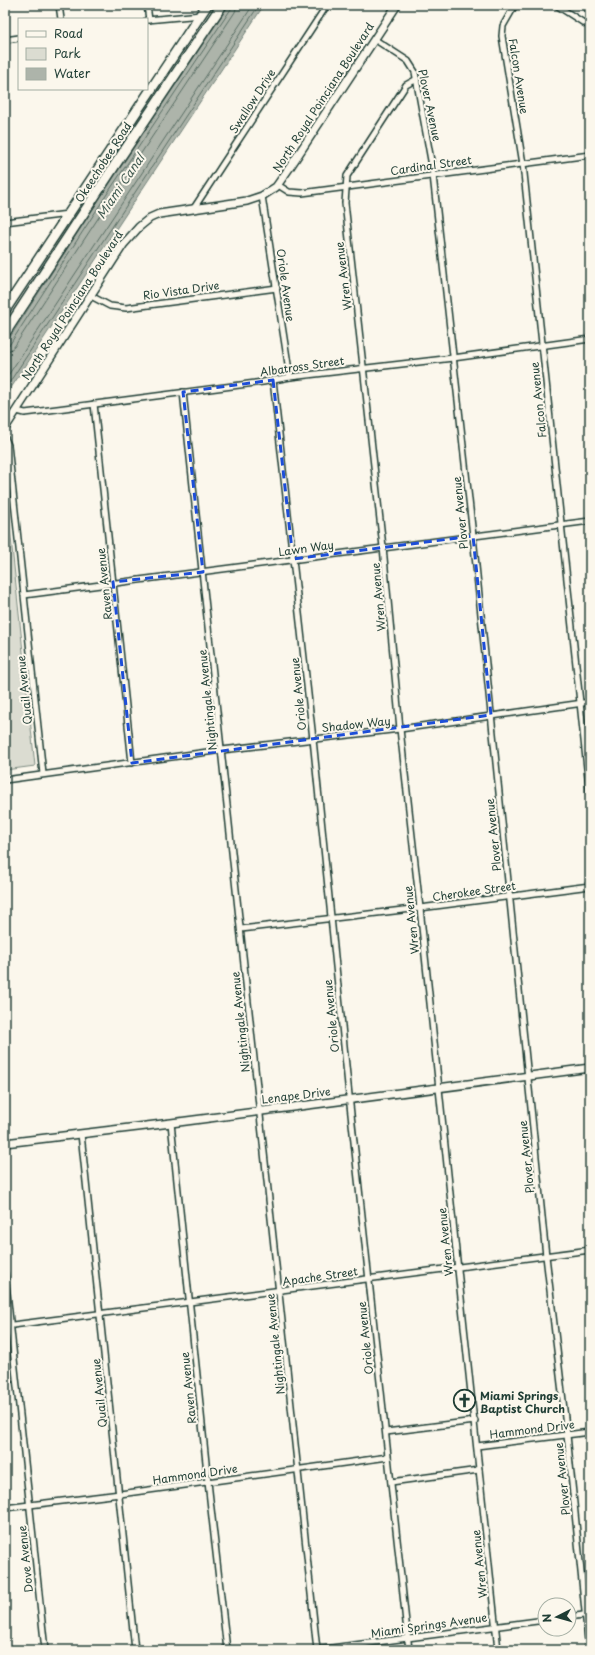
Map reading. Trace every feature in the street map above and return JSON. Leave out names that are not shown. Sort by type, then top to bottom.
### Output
[{"type":"highway","name":"Okeechobee Road","points":[[5,310],[207,5]]},
{"type":"highway","name":"Okeechobee Road","points":[[5,333],[116,162],[222,5]]},
{"type":"street","points":[[59,5],[61,18]]},
{"type":"street","points":[[147,5],[148,18]]},
{"type":"street","name":"Swallow Drive","points":[[194,208],[327,5]]},
{"type":"street","name":"North Royal Poinciana Boulevard","points":[[262,196],[270,193],[278,185],[396,5]]},
{"type":"street","name":"Falcon Avenue","points":[[515,5],[502,26],[502,36],[523,164],[590,797]]},
{"type":"street","points":[[556,5],[590,27]]},
{"type":"street","points":[[148,20],[200,15]]},
{"type":"street","points":[[5,40],[18,38]]},
{"type":"street","name":"Plover Avenue","points":[[374,39],[408,61],[412,66],[417,80],[433,176],[473,536],[546,1256],[588,1614],[589,1650]]},
{"type":"street","name":"Wren Avenue","points":[[417,80],[406,85],[347,176],[345,202],[383,547],[400,729],[475,1421],[498,1650]]},
{"type":"street","name":"Cardinal Street","points":[[278,185],[285,190],[296,193],[346,188],[590,155]]},
{"type":"street","points":[[194,208],[247,201],[262,196]]},
{"type":"street","name":"Oriole Avenue","points":[[262,196],[290,377]]},
{"type":"street","name":"North Royal Poinciana Boulevard","points":[[5,428],[129,237],[150,218],[162,213],[194,208]]},
{"type":"street","points":[[5,222],[68,214]]},
{"type":"street","name":"Rio Vista Drive","points":[[91,296],[110,306],[126,308],[277,288]]},
{"type":"street","name":"Albatross Street","points":[[17,411],[29,412],[94,404],[290,377],[453,358],[542,344],[590,339]]},
{"type":"street","name":"Oriole Avenue","points":[[273,380],[313,739],[349,1099],[409,1650]]},
{"type":"street","name":"Nightingale Avenue","points":[[183,392],[280,1291],[317,1650]]},
{"type":"street","name":"Raven Avenue","points":[[94,404],[132,763]]},
{"type":"street","name":"Quail Avenue","points":[[5,438],[8,445],[43,774]]},
{"type":"street","name":"Lawn Way","points":[[24,595],[113,582],[203,572],[383,547],[590,521]]},
{"type":"street","name":"Shadow Way","points":[[5,780],[222,750],[400,729],[590,702]]},
{"type":"street","name":"Cherokee Street","points":[[241,929],[590,886]]},
{"type":"street","name":"Lenape Drive","points":[[5,1143],[171,1123],[590,1068]]},
{"type":"street","name":"Raven Avenue","points":[[171,1123],[227,1650]]},
{"type":"street","name":"Quail Avenue","points":[[80,1134],[120,1494],[135,1650]]},
{"type":"street","name":"Apache Street","points":[[8,1326],[590,1250]]},
{"type":"street","name":"Dove Avenue","points":[[5,1274],[8,1326],[45,1650]]},
{"type":"street","name":"Hammond Drive","points":[[386,1432],[475,1421]]},
{"type":"street","name":"Hammond Drive","points":[[477,1446],[590,1432]]},
{"type":"street","name":"Hammond Drive","points":[[5,1508],[120,1494],[388,1457]]},
{"type":"street","points":[[391,1482],[479,1470]]},
{"type":"street","points":[[577,1616],[588,1614]]},
{"type":"street","name":"Miami Springs Avenue","points":[[317,1650],[537,1621]]},
{"type":"highlighted area","points":[[273,380],[293,559],[473,536],[491,715],[132,763],[113,582],[203,572],[183,392]]},
{"type":"green space","points":[[5,500],[7,500],[35,766],[5,770]]},
{"type":"water","name":"Miami Canal","points":[[229,5],[264,5],[5,397],[5,345],[104,192]]},
{"type":"waterway","points":[[579,5],[590,12]]},
{"type":"place","name":"Miami Springs Baptist Church","points":[[465,1401]]}]
